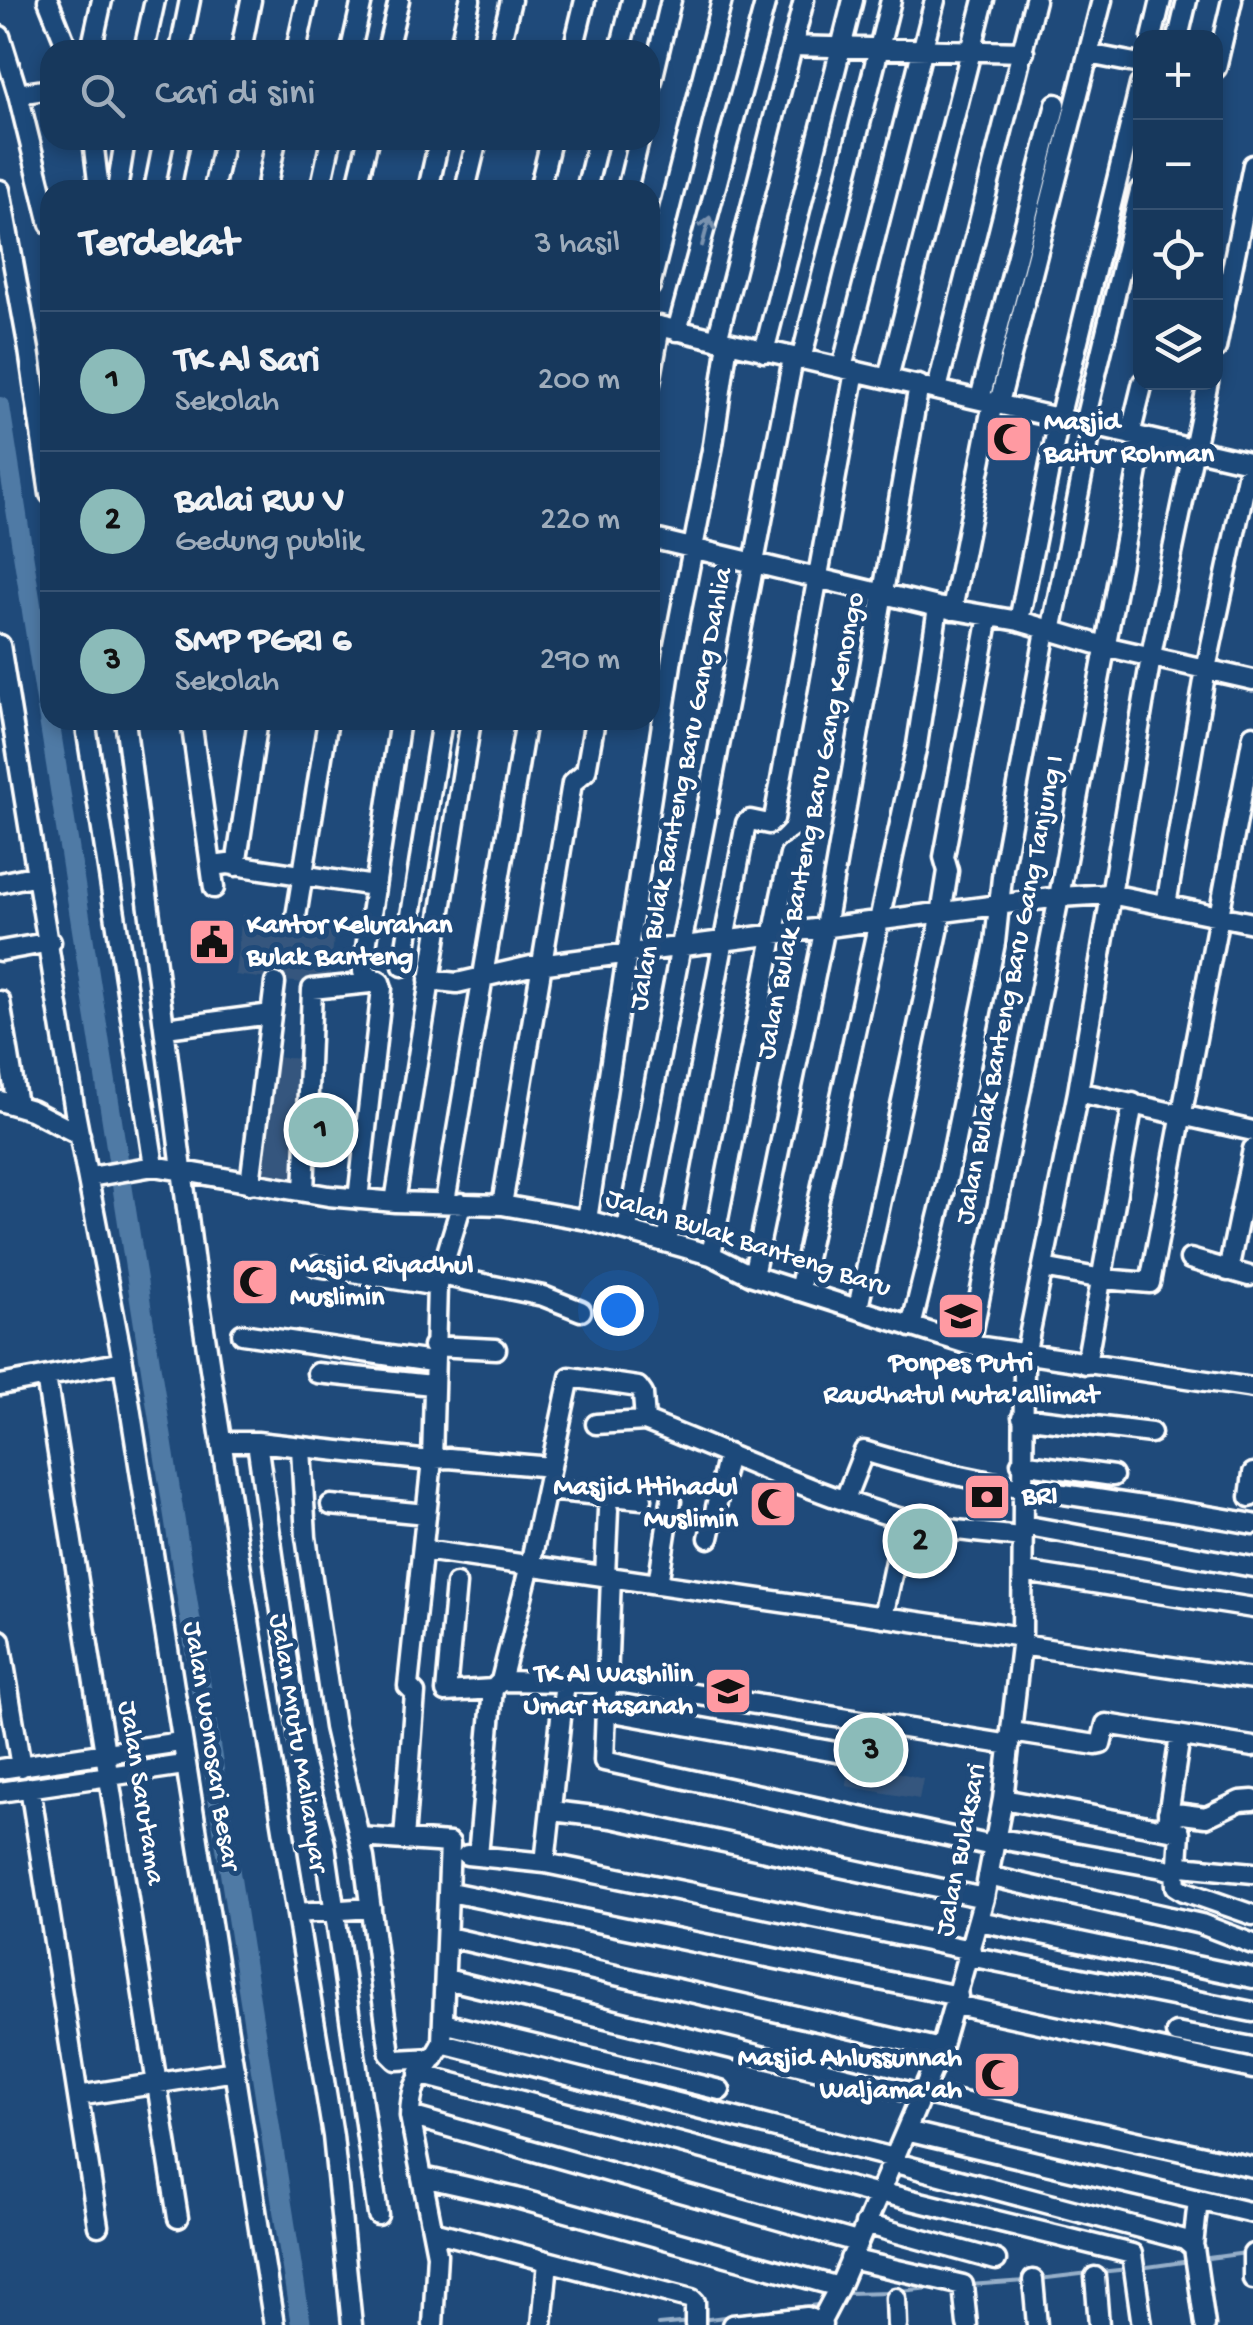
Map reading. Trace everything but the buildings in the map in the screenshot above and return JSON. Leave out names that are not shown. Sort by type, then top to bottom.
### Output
[{"type":"street","points":[[93,40],[102,0]]},
{"type":"street","points":[[146,40],[155,0]]},
{"type":"street","points":[[182,40],[190,0]]},
{"type":"street","points":[[244,40],[251,0]]},
{"type":"street","points":[[298,40],[307,0]]},
{"type":"street","points":[[353,40],[362,0]]},
{"type":"street","points":[[390,40],[398,0]]},
{"type":"street","points":[[460,40],[470,0]]},
{"type":"street","points":[[501,40],[511,0]]},
{"type":"street","points":[[574,40],[584,0]]},
{"type":"street","points":[[622,40],[632,0]]},
{"type":"street","points":[[660,46],[671,0]]},
{"type":"street","points":[[660,246],[722,0]]},
{"type":"street","points":[[766,0],[666,327],[1251,462],[1206,669],[1166,905]]},
{"type":"street","points":[[587,1220],[656,755],[713,445],[722,341],[804,0]]},
{"type":"street","points":[[764,352],[853,0]]},
{"type":"street","name":"Jalan Bulak Banteng Baru Gang Dahlia","points":[[627,1230],[753,562],[797,359],[891,0]]},
{"type":"street","points":[[667,1242],[746,823],[750,820],[769,824],[774,819],[849,370],[934,0]]},
{"type":"street","points":[[888,378],[984,0]]},
{"type":"street","name":"Jalan Bulak Banteng Baru Gang Kenongo","points":[[753,1276],[825,927],[883,593],[928,387],[1024,52],[1035,0]]},
{"type":"street","points":[[991,401],[1102,0]]},
{"type":"street","points":[[1154,30],[1160,0]]},
{"type":"street","points":[[1180,30],[1187,0]]},
{"type":"street","points":[[1223,38],[1232,0]]},
{"type":"street","points":[[51,3],[64,40]]},
{"type":"street","points":[[0,36],[40,190]]},
{"type":"street","points":[[792,46],[1024,52]]},
{"type":"street","points":[[1088,54],[1133,63]]},
{"type":"street","points":[[18,94],[40,91]]},
{"type":"street","points":[[799,1290],[1056,104]]},
{"type":"street","points":[[1019,621],[1059,419],[1133,114]]},
{"type":"street","points":[[94,150],[98,180]]},
{"type":"street","points":[[119,180],[123,150]]},
{"type":"street","points":[[156,180],[162,150]]},
{"type":"street","points":[[194,180],[200,150]]},
{"type":"street","points":[[214,180],[222,150]]},
{"type":"street","points":[[268,180],[274,150]]},
{"type":"street","points":[[322,180],[329,150]]},
{"type":"street","points":[[358,180],[366,150]]},
{"type":"street","points":[[430,180],[437,150]]},
{"type":"street","points":[[467,180],[475,150]]},
{"type":"street","points":[[541,180],[549,150]]},
{"type":"street","points":[[588,180],[596,150]]},
{"type":"street","points":[[630,180],[636,150]]},
{"type":"street","points":[[1223,313],[1253,165]]},
{"type":"street","points":[[0,190],[40,426]]},
{"type":"street","points":[[911,1327],[967,1085],[1048,631],[1136,210]]},
{"type":"street","name":"Jalan Bulak Banteng Baru Gang Tanjung I","points":[[970,1345],[1104,646],[1141,390]]},
{"type":"street","name":"Jalan Bulaksari","points":[[821,2324],[941,2049],[984,1898],[1003,1799],[1021,1641],[1024,1362],[1078,1092],[1152,652],[1206,390]]},
{"type":"street","points":[[660,540],[945,608],[1019,621],[1104,646],[1152,652],[1253,680]]},
{"type":"street","points":[[858,1308],[948,871],[944,858],[989,616]]},
{"type":"street","name":"Jalan Wonosari Besar","points":[[1,652],[80,1135],[123,1362],[274,2325]]},
{"type":"street","points":[[86,730],[151,1166]]},
{"type":"street","name":"Jalan Mrutu Malianyar","points":[[126,730],[221,1442],[333,2136],[352,2325]]},
{"type":"street","points":[[193,730],[214,888]]},
{"type":"street","points":[[236,866],[256,730]]},
{"type":"street","points":[[295,922],[326,730]]},
{"type":"street","points":[[380,982],[363,970],[398,730]]},
{"type":"street","points":[[403,966],[440,730]]},
{"type":"street","points":[[395,1202],[470,730]]},
{"type":"street","points":[[524,730],[483,975],[456,1209],[438,1281],[432,1460],[408,1686],[415,1693],[564,1681],[609,1682],[855,1720],[1011,1739],[1096,1745],[1101,1744],[1106,1724],[1253,1747]]},
{"type":"street","points":[[502,1205],[572,782],[586,771],[593,730]]},
{"type":"street","points":[[1043,1268],[1150,1283],[1253,735]]},
{"type":"street","points":[[711,1256],[772,935],[790,856],[802,844]]},
{"type":"street","points":[[213,866],[374,886]]},
{"type":"street","points":[[0,882],[37,875]]},
{"type":"street","points":[[429,980],[457,982],[628,953],[1058,897],[1110,894],[1253,923]]},
{"type":"street","points":[[0,951],[50,942]]},
{"type":"street","points":[[304,1192],[313,988],[380,982]]},
{"type":"street","points":[[358,1200],[377,1043],[380,982]]},
{"type":"street","points":[[250,1184],[275,983]]},
{"type":"street","points":[[0,1001],[9,1103],[80,1135]]},
{"type":"street","points":[[166,1028],[271,1014]]},
{"type":"street","points":[[1078,1092],[1253,1132]]},
{"type":"street","points":[[1086,1364],[1133,1103]]},
{"type":"street","points":[[1228,1271],[1253,1149]]},
{"type":"street","name":"Jalan Bulak Banteng Baru","points":[[90,1177],[151,1166],[358,1200],[456,1209],[502,1205],[587,1220],[711,1256],[753,1276],[1024,1362],[1086,1364],[1253,1388]]},
{"type":"street","points":[[1190,1259],[1249,1276]]},
{"type":"street","points":[[317,1266],[544,1296],[581,1311]]},
{"type":"street","points":[[242,1334],[433,1354],[496,1349]]},
{"type":"street","points":[[0,1385],[123,1362]]},
{"type":"street","points":[[318,1373],[432,1385]]},
{"type":"street","name":"Jalan Sarutama","points":[[46,1376],[178,2218]]},
{"type":"street","points":[[478,1856],[497,1685],[530,1564],[568,1379],[572,1376],[638,1387],[643,1394],[645,1421]]},
{"type":"street","points":[[1022,1417],[1152,1433]]},
{"type":"street","points":[[596,1424],[645,1421],[904,1520],[960,1531],[1023,1531],[1253,1566]]},
{"type":"street","points":[[221,1442],[550,1466]]},
{"type":"street","points":[[257,1442],[302,1753],[325,1844],[378,2215]]},
{"type":"street","points":[[301,1448],[306,1537],[334,1727],[371,1908],[390,2056],[396,2060],[438,2050],[893,2160],[1189,2243]]},
{"type":"street","points":[[845,1499],[864,1451],[974,1480],[1253,1524]]},
{"type":"street","points":[[709,1538],[728,1454]]},
{"type":"street","points":[[1021,1463],[1113,1476]]},
{"type":"street","points":[[1250,1497],[1253,1473]]},
{"type":"street","points":[[546,1490],[642,1499]]},
{"type":"street","points":[[658,1584],[671,1501]]},
{"type":"street","points":[[330,1504],[426,1514]]},
{"type":"street","points":[[608,1510],[609,1682],[604,1761],[994,1842],[1176,1867],[1253,1873]]},
{"type":"street","points":[[883,1617],[904,1520]]},
{"type":"street","points":[[424,1550],[883,1617],[1253,1679]]},
{"type":"street","points":[[1024,1572],[1253,1608]]},
{"type":"street","points":[[446,1692],[456,1584]]},
{"type":"street","points":[[0,1640],[21,1767]]},
{"type":"street","points":[[545,1863],[564,1681]]},
{"type":"street","points":[[404,1840],[415,1693]]},
{"type":"street","points":[[607,1711],[847,1754],[855,1720]]},
{"type":"street","points":[[1167,1820],[1180,1736]]},
{"type":"street","points":[[0,1770],[180,1742]]},
{"type":"street","points":[[67,1760],[71,1781]]},
{"type":"street","points":[[0,1792],[184,1765]]},
{"type":"street","points":[[30,1788],[98,2226]]},
{"type":"street","points":[[1003,1799],[1167,1820],[1206,1817],[1240,1801],[1253,1800]]},
{"type":"street","points":[[552,1811],[612,1818],[984,1898]]},
{"type":"street","points":[[1167,1820],[1180,1832],[1176,1886],[1253,1915]]},
{"type":"street","points":[[359,1837],[448,1842],[451,1854],[443,2023],[438,2050],[418,2074],[410,2099],[437,2254],[433,2325]]},
{"type":"street","points":[[451,1854],[545,1863],[1253,2012]]},
{"type":"street","points":[[988,1876],[1201,1924],[1253,1944]]},
{"type":"street","points":[[450,1892],[1253,2069]]},
{"type":"street","points":[[297,1913],[371,1908]]},
{"type":"street","points":[[979,1921],[1253,1978]]},
{"type":"street","points":[[448,1937],[941,2049]]},
{"type":"street","points":[[446,1979],[922,2094],[1253,2167]]},
{"type":"street","points":[[443,2023],[720,2090]]},
{"type":"street","points":[[1176,2033],[1253,2047]]},
{"type":"street","points":[[78,2096],[234,2071]]},
{"type":"street","points":[[418,2074],[1132,2254],[1142,2325]]},
{"type":"street","points":[[410,2116],[962,2285],[967,2325]]},
{"type":"street","points":[[906,2131],[1253,2213]]},
{"type":"street","points":[[423,2177],[516,2198],[840,2287]]},
{"type":"street","points":[[1198,2200],[1189,2243],[1205,2325]]},
{"type":"street","points":[[865,2224],[996,2260]]},
{"type":"street","points":[[434,2230],[692,2300],[695,2322]]},
{"type":"street","points":[[1253,2254],[1253,2279]]},
{"type":"street","points":[[542,2325],[548,2262]]},
{"type":"street","points":[[1095,2277],[1099,2325]]},
{"type":"street","points":[[1033,2280],[1037,2325]]},
{"type":"street","points":[[896,2298],[897,2325]]},
{"type":"street","points":[[732,2325],[807,2318],[821,2324]]},
{"type":"shaded area","points":[[242,915],[335,931],[328,986],[235,975]]},
{"type":"shaded area","points":[[266,1057],[308,1059],[304,1180],[253,1178]]},
{"type":"shaded area","points":[[855,1724],[891,1729],[889,1770],[923,1779],[919,1799],[846,1786]]},
{"type":"waterway","points":[[0,407],[40,662]]},
{"type":"waterway","points":[[51,730],[301,2325]]},
{"type":"waterway","points":[[1201,2259],[1246,2253]]},
{"type":"waterway","points":[[1140,2268],[1190,2261]]},
{"type":"waterway","points":[[1099,2272],[1129,2269]]},
{"type":"waterway","points":[[1039,2279],[1089,2273]]},
{"type":"waterway","points":[[969,2285],[1025,2281]]},
{"type":"waterway","points":[[900,2291],[941,2287]]},
{"type":"waterway","points":[[848,2293],[891,2292]]},
{"type":"waterway","points":[[701,2320],[825,2304]]},
{"type":"waterway","points":[[658,2325],[691,2322]]},
{"type":"place","name":"Masjid Baitur Rohman","points":[[1009,439]]},
{"type":"place","name":"Kantor Kelurahan Bulak Banteng","points":[[212,942]]},
{"type":"place","name":"TK Al Sari","points":[[321,1130]]},
{"type":"place","name":"Masjid Riyadhul Muslimin","points":[[255,1282]]},
{"type":"place","name":"Ponpes Putri Raudhatul Muta'allimat","points":[[961,1316]]},
{"type":"place","name":"BRI","points":[[987,1497]]},
{"type":"place","name":"Masjid Ittihadul Muslimin","points":[[773,1504]]},
{"type":"place","name":"Balai RW V","points":[[920,1541]]},
{"type":"place","name":"TK Al Washilin Umar Hasanah","points":[[728,1691]]},
{"type":"place","name":"SMP PGRI 6","points":[[871,1750]]},
{"type":"place","name":"Masjid Ahlussunnah Waljama'ah","points":[[997,2075]]}]
